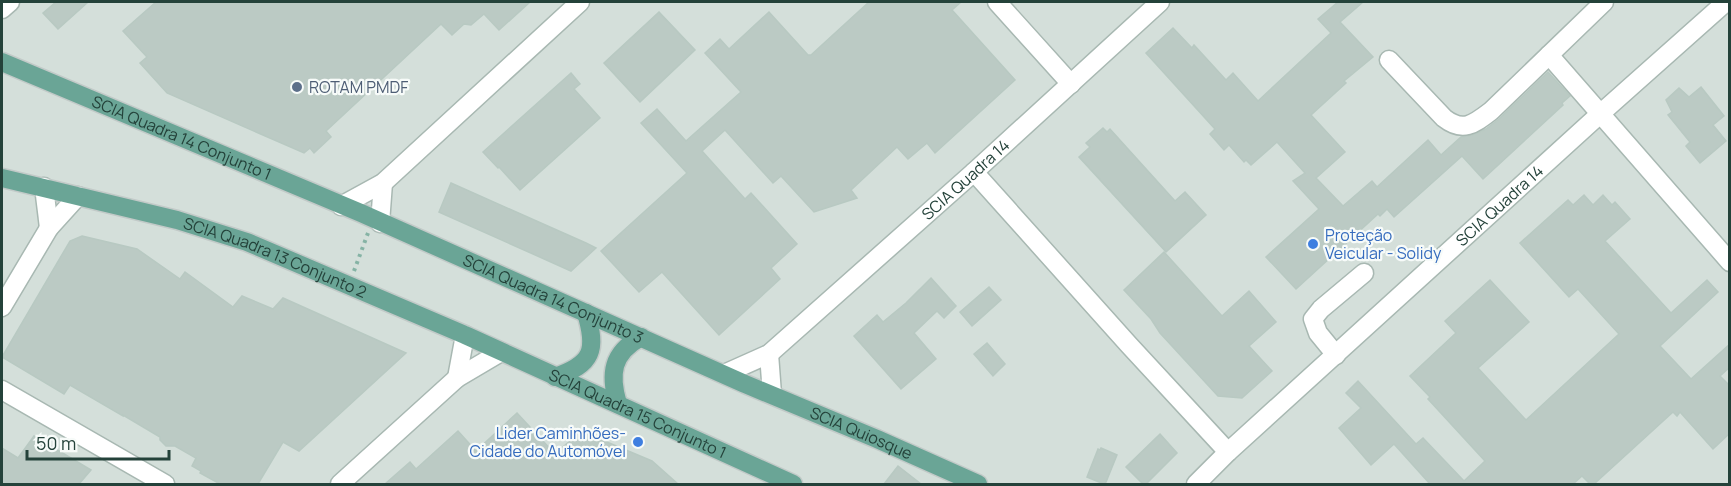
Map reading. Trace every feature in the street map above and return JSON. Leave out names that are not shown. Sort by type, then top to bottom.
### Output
[{"type":"main road","name":"SCIA Quadra 14 Conjunto 1","points":[[2,62],[371,218]]},
{"type":"main road","name":"SCIA Quadra 13 Conjunto 2","points":[[2,178],[177,220],[247,242],[472,339]]},
{"type":"main road","name":"SCIA Quadra 14 Conjunto 3","points":[[371,218],[745,384]]},
{"type":"main road","points":[[555,376],[573,370],[585,362],[592,347],[592,333],[586,313]]},
{"type":"main road","points":[[618,404],[613,388],[614,370],[620,353],[641,337]]},
{"type":"main road","name":"SCIA Quadra 15 Conjunto 1","points":[[472,339],[793,484]]},
{"type":"main road","name":"SCIA Quiosque","points":[[745,384],[978,484]]},
{"type":"street","points":[[2,9],[10,2]]},
{"type":"street","points":[[997,2],[1071,84]]},
{"type":"street","name":"SCIA Quadra 14","points":[[724,374],[769,354],[974,172],[1160,2]]},
{"type":"street","points":[[1389,60],[1452,125],[1465,126],[1476,122],[1491,111],[1604,2]]},
{"type":"street","name":"SCIA Quadra 14","points":[[1196,484],[1228,452],[1726,2]]},
{"type":"street","points":[[341,206],[383,183],[574,4]]},
{"type":"street","points":[[1549,55],[1730,262]]},
{"type":"street","points":[[974,172],[1228,452]]},
{"type":"street","points":[[371,218],[383,183]]},
{"type":"street","points":[[44,187],[49,228]]},
{"type":"street","points":[[2,307],[70,194]]},
{"type":"street","points":[[1336,355],[1318,333],[1313,319],[1320,309],[1364,273]]},
{"type":"street","points":[[457,378],[472,339]]},
{"type":"street","points":[[340,484],[457,378],[501,352]]},
{"type":"street","points":[[769,354],[772,394]]},
{"type":"street","points":[[2,390],[165,484]]},
{"type":"path","points":[[348,286],[371,218]]},
{"type":"shaded area","points":[[2,2],[1729,2],[1729,484],[2,484]]},
{"type":"building","points":[[56,2],[88,2],[58,29],[43,13]]},
{"type":"building","points":[[156,2],[530,2],[499,30],[484,14],[471,25],[464,24],[452,35],[441,24],[326,131],[331,137],[314,153],[310,148],[304,153],[167,93],[140,63],[147,57],[123,31]]},
{"type":"building","points":[[869,2],[961,2],[952,10],[1015,80],[935,153],[927,143],[908,159],[897,147],[851,190],[857,198],[814,212],[781,176],[773,183],[725,130],[702,151],[745,199],[751,193],[797,244],[771,268],[780,279],[719,335],[662,272],[639,292],[601,251],[687,173],[641,123],[657,109],[686,141],[741,92],[705,53],[720,39],[729,49],[769,12],[808,55],[811,55]]},
{"type":"building","points":[[1338,2],[1363,2],[1340,22],[1373,57],[1344,81],[1346,83],[1311,115],[1345,152],[1316,178],[1343,206],[1372,181],[1377,187],[1428,140],[1441,155],[1461,137],[1486,129],[1548,72],[1570,96],[1483,179],[1462,156],[1394,217],[1387,209],[1380,216],[1378,214],[1296,289],[1266,257],[1319,209],[1293,181],[1305,173],[1277,142],[1251,165],[1246,160],[1244,162],[1229,145],[1224,150],[1210,134],[1215,129],[1146,53],[1173,28],[1192,48],[1194,45],[1226,80],[1233,73],[1258,101],[1331,33],[1318,19]]},
{"type":"building","points":[[659,12],[695,50],[640,102],[604,63]]},
{"type":"building","points":[[571,73],[580,84],[574,89],[600,118],[520,190],[483,152]]},
{"type":"building","points":[[1701,87],[1724,116],[1713,125],[1726,141],[1700,163],[1686,146],[1690,142],[1668,115],[1672,112],[1666,100],[1679,88],[1689,97]]},
{"type":"building","points":[[1103,128],[1107,132],[1110,129],[1175,201],[1185,192],[1206,215],[1166,252],[1079,157],[1090,147],[1086,143]]},
{"type":"building","points":[[451,183],[596,248],[571,271],[439,212]]},
{"type":"building","points":[[1584,195],[1593,205],[1603,195],[1612,205],[1615,202],[1630,219],[1605,241],[1671,313],[1707,280],[1718,292],[1660,346],[1691,379],[1730,344],[1730,367],[1720,376],[1730,386],[1730,433],[1713,449],[1680,412],[1677,416],[1673,412],[1594,484],[1590,484],[1582,476],[1573,484],[1430,484],[1394,444],[1371,465],[1339,428],[1361,408],[1346,393],[1358,381],[1416,444],[1423,438],[1464,481],[1485,461],[1410,376],[1456,333],[1445,321],[1490,280],[1529,322],[1478,368],[1526,420],[1619,334],[1578,289],[1569,297],[1520,243],[1568,200],[1573,205]]},
{"type":"building","points":[[82,236],[137,249],[180,279],[185,272],[233,307],[242,296],[273,309],[283,298],[406,353],[299,451],[283,442],[258,484],[220,484],[192,466],[196,458],[175,446],[166,446],[160,437],[123,415],[70,385],[64,394],[2,357],[70,241]]},
{"type":"building","points":[[1164,252],[1222,316],[1249,291],[1276,322],[1249,346],[1272,371],[1242,398],[1218,396],[1124,290]]},
{"type":"building","points":[[931,278],[956,306],[944,318],[937,311],[914,333],[936,359],[901,389],[854,336],[877,315],[883,322]]},
{"type":"building","points":[[989,287],[1001,300],[972,326],[960,312]]},
{"type":"building","points":[[987,343],[1005,364],[993,376],[974,354]]},
{"type":"building","points":[[517,413],[555,454],[581,431],[652,461],[678,484],[385,484],[410,462],[416,469],[458,431],[476,451]]},
{"type":"building","points":[[1160,434],[1177,453],[1146,484],[1143,484],[1126,467]]},
{"type":"building","points":[[34,436],[91,470],[79,484],[2,484],[2,448],[18,458]]},
{"type":"building","points":[[1101,448],[1117,455],[1104,484],[1087,477],[1098,449]]},
{"type":"building","points":[[898,466],[921,484],[884,484]]},
{"type":"place","name":"ROTAM PMDF","points":[[297,87]]},
{"type":"place","name":"Proteção Veicular - Solidy","points":[[1313,244]]},
{"type":"place","name":"Lider Caminhões- Cidade do Automóvel","points":[[638,442]]}]
